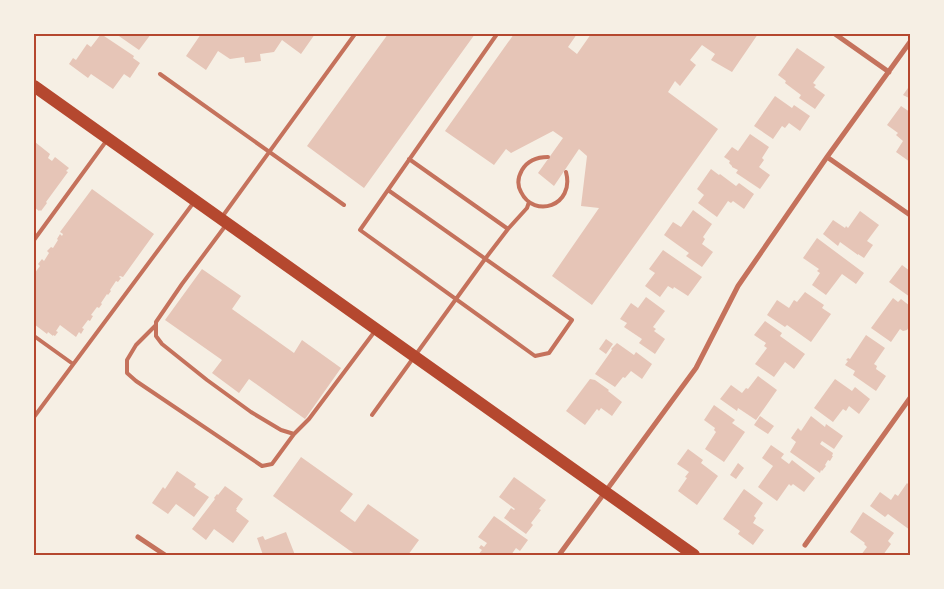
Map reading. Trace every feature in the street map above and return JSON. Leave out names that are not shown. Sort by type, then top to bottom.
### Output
[{"type":"main road","points":[[34,86],[694,555]]},
{"type":"street","points":[[836,34],[889,72]]},
{"type":"street","points":[[559,555],[696,368],[738,286],[827,156],[910,42]]},
{"type":"street","points":[[827,156],[910,215]]},
{"type":"street","points":[[805,546],[910,398]]},
{"type":"street","points":[[138,537],[165,555]]},
{"type":"lane","points":[[294,434],[281,430],[251,412],[162,344],[156,336],[156,322],[269,151],[355,34]]},
{"type":"lane","points":[[388,190],[572,320],[549,353],[535,356],[360,230],[497,34]]},
{"type":"lane","points":[[160,74],[344,205]]},
{"type":"lane","points":[[34,240],[109,139]]},
{"type":"lane","points":[[548,157],[532,160],[520,172],[518,180],[519,189],[529,202],[536,206],[544,207],[559,201],[568,188],[566,172]]},
{"type":"lane","points":[[409,159],[508,229]]},
{"type":"lane","points":[[34,417],[196,201]]},
{"type":"lane","points":[[372,415],[485,259],[527,208],[529,202]]},
{"type":"lane","points":[[156,325],[136,345],[128,360],[127,373],[262,466],[272,464],[294,434],[309,419],[376,329]]},
{"type":"lane","points":[[34,336],[73,364]]},
{"type":"building","points":[[101,34],[134,56],[133,58],[140,63],[130,78],[124,74],[113,89],[91,74],[88,78],[69,64],[73,58],[76,60],[87,44],[91,47]]},
{"type":"building","points":[[116,34],[151,34],[139,50]]},
{"type":"building","points":[[201,34],[315,34],[301,54],[282,40],[274,52],[260,54],[261,61],[245,63],[244,57],[230,59],[218,51],[206,70],[186,56]]},
{"type":"building","points":[[388,34],[475,34],[364,188],[307,146]]},
{"type":"building","points":[[514,34],[577,34],[568,47],[577,54],[591,34],[758,34],[732,72],[711,60],[715,54],[702,45],[690,60],[696,65],[680,86],[675,81],[668,92],[718,129],[592,305],[552,276],[599,208],[581,206],[587,156],[579,149],[554,186],[538,173],[563,138],[553,131],[511,153],[506,149],[494,165],[445,131]]},
{"type":"building","points":[[797,48],[825,67],[813,83],[816,85],[814,87],[825,95],[815,109],[799,98],[801,95],[778,75]]},
{"type":"building","points":[[908,88],[910,90],[909,98],[903,95]]},
{"type":"building","points":[[775,96],[792,108],[794,105],[810,116],[800,131],[789,123],[785,128],[782,126],[773,139],[754,126]]},
{"type":"building","points":[[901,106],[910,112],[910,162],[896,152],[903,141],[896,135],[898,133],[887,125]]},
{"type":"building","points":[[750,134],[769,147],[759,167],[770,175],[760,189],[736,173],[738,170],[732,167],[729,163],[730,161],[724,157],[732,147],[738,151]]},
{"type":"building","points":[[35,142],[50,154],[48,158],[52,161],[55,157],[69,168],[41,211],[34,207]]},
{"type":"building","points":[[711,169],[736,186],[739,183],[754,194],[744,209],[733,201],[731,203],[728,201],[717,217],[698,203],[704,195],[697,189]]},
{"type":"building","points":[[92,189],[154,234],[123,277],[120,276],[121,278],[118,282],[116,281],[99,308],[97,307],[91,315],[93,316],[82,328],[84,329],[81,334],[79,332],[76,337],[60,325],[56,331],[58,332],[53,336],[48,332],[47,334],[34,324],[34,274],[40,266],[38,264],[42,259],[44,261],[49,253],[47,251],[51,247],[53,248],[60,234],[62,236],[63,234],[60,232]]},
{"type":"building","points":[[693,210],[712,224],[703,237],[705,239],[702,244],[713,252],[702,267],[686,256],[689,253],[664,235],[673,222],[681,227]]},
{"type":"building","points":[[860,211],[879,225],[867,241],[873,245],[864,258],[840,242],[838,246],[823,234],[833,220],[848,228]]},
{"type":"building","points":[[817,238],[864,273],[856,284],[842,274],[826,295],[812,285],[820,273],[817,271],[819,269],[803,258]]},
{"type":"building","points":[[663,250],[702,277],[688,296],[674,287],[673,289],[668,286],[660,297],[645,286],[655,273],[649,269]]},
{"type":"building","points":[[902,265],[910,271],[910,297],[889,282]]},
{"type":"building","points":[[202,269],[241,296],[232,309],[294,353],[302,340],[341,368],[305,419],[249,379],[239,393],[212,373],[222,360],[165,320]]},
{"type":"building","points":[[805,292],[824,305],[822,308],[831,314],[811,342],[787,325],[785,327],[767,315],[777,300],[789,308],[794,300],[797,302]]},
{"type":"building","points":[[646,297],[665,311],[653,327],[656,329],[654,331],[665,339],[655,354],[639,343],[642,339],[624,327],[627,323],[620,319],[631,303],[638,308]]},
{"type":"building","points":[[893,298],[898,302],[901,299],[910,306],[910,328],[903,331],[900,329],[891,342],[871,328]]},
{"type":"building","points":[[765,321],[782,333],[780,336],[805,354],[794,369],[785,362],[774,377],[755,364],[767,348],[764,346],[766,343],[754,335]]},
{"type":"building","points":[[866,335],[885,348],[874,364],[877,366],[876,369],[886,376],[876,391],[853,375],[855,371],[845,365],[848,361],[846,360],[850,359]]},
{"type":"building","points":[[606,339],[613,344],[606,354],[599,349]]},
{"type":"building","points":[[617,343],[634,355],[636,352],[652,364],[642,379],[631,371],[615,387],[595,374]]},
{"type":"building","points":[[758,376],[777,390],[756,420],[738,408],[737,411],[720,399],[731,385],[742,393],[746,388],[748,389]]},
{"type":"building","points":[[590,379],[595,380],[609,390],[622,402],[612,416],[601,408],[599,411],[597,409],[585,425],[566,411]]},
{"type":"building","points":[[835,379],[852,391],[855,387],[870,399],[859,414],[849,406],[846,411],[843,409],[833,422],[814,408]]},
{"type":"building","points":[[714,405],[735,420],[732,423],[745,432],[724,462],[705,449],[716,432],[715,428],[704,420]]},
{"type":"building","points":[[760,416],[774,426],[768,434],[754,425]]},
{"type":"building","points":[[811,416],[825,427],[826,424],[843,436],[834,449],[822,441],[820,444],[833,453],[833,456],[830,461],[828,460],[820,473],[790,452],[796,442],[791,438],[798,428],[801,431]]},
{"type":"building","points":[[771,445],[784,454],[781,458],[789,464],[792,460],[815,478],[804,492],[793,484],[791,486],[789,484],[777,501],[758,487],[773,466],[762,458]]},
{"type":"building","points":[[688,449],[703,460],[701,463],[718,476],[697,505],[678,491],[689,472],[677,464]]},
{"type":"building","points":[[301,457],[353,494],[340,511],[355,522],[368,504],[419,540],[408,555],[356,555],[273,496]]},
{"type":"building","points":[[738,463],[744,468],[736,479],[730,475]]},
{"type":"building","points":[[177,471],[196,484],[194,487],[209,497],[194,517],[176,504],[168,514],[152,503],[163,487],[165,489]]},
{"type":"building","points":[[514,477],[546,500],[526,534],[504,518],[511,508],[515,509],[499,497]]},
{"type":"building","points":[[907,483],[910,486],[910,530],[888,514],[885,517],[870,506],[880,492],[891,500],[895,494],[898,496]]},
{"type":"building","points":[[225,486],[243,499],[236,511],[249,521],[233,543],[214,529],[206,540],[192,529]]},
{"type":"building","points":[[744,489],[763,503],[754,516],[756,518],[753,523],[764,530],[753,545],[738,534],[740,531],[723,519]]},
{"type":"building","points":[[863,512],[894,533],[888,541],[891,544],[883,555],[861,555],[867,547],[865,543],[850,532]]},
{"type":"building","points":[[494,516],[528,540],[520,551],[516,548],[511,555],[478,555],[482,550],[479,548],[481,545],[484,547],[487,543],[478,537]]},
{"type":"building","points":[[286,532],[295,555],[263,555],[257,538],[263,536],[265,540]]}]
